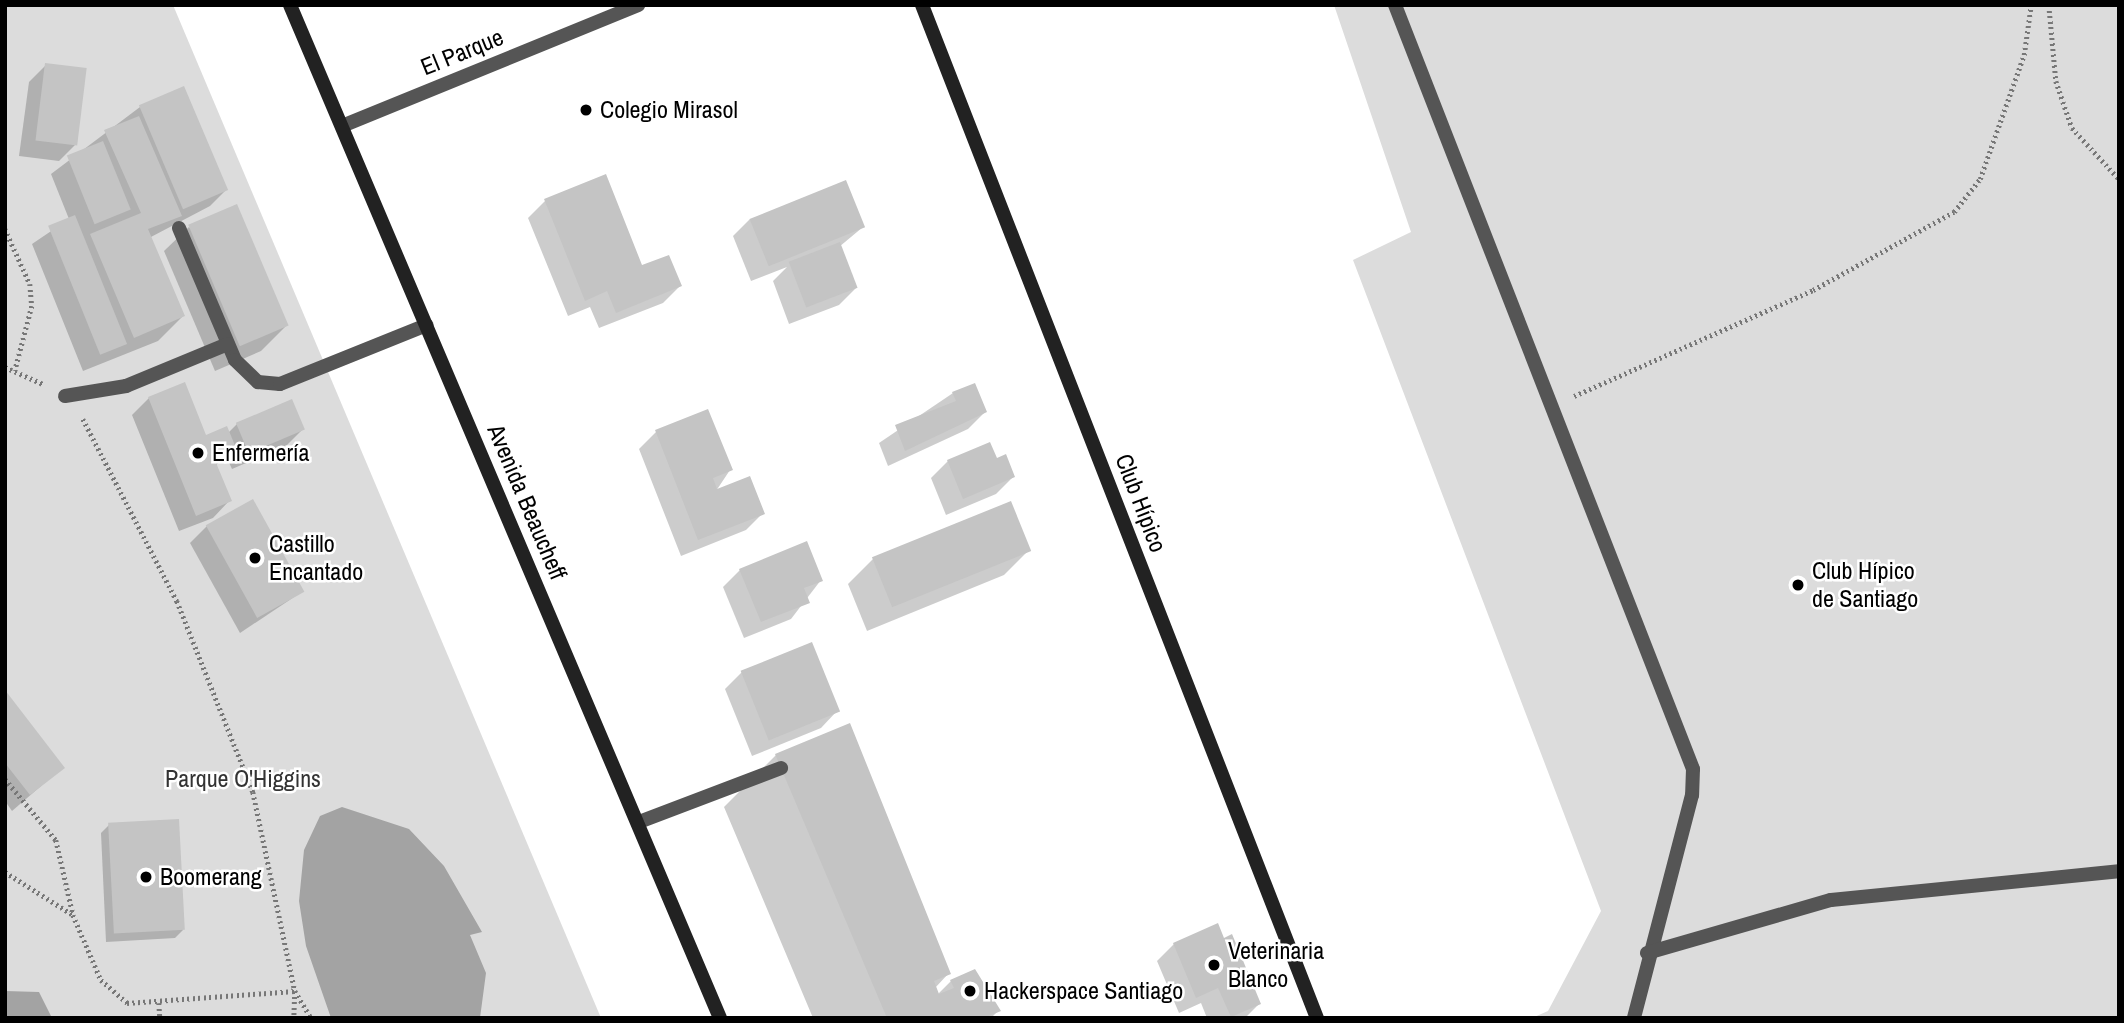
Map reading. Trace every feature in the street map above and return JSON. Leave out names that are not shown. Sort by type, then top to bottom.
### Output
[{"type":"main road","name":"Avenida Beaucheff","points":[[290,5],[720,1018]]},
{"type":"main road","name":"Club Hípico","points":[[922,5],[1317,1018]]},
{"type":"street","name":"El Parque","points":[[342,126],[638,5]]},
{"type":"street","points":[[1395,5],[1693,769],[1692,794],[1647,953],[1634,1018]]},
{"type":"street","points":[[179,228],[228,344],[245,373],[280,384],[427,325]]},
{"type":"street","points":[[65,396],[126,386],[228,344]]},
{"type":"street","points":[[639,822],[781,768]]},
{"type":"street","points":[[1647,953],[1831,900],[2119,871]]},
{"type":"path","points":[[1552,406],[1813,290],[1954,212],[1980,179],[2024,55],[2031,5]]},
{"type":"path","points":[[2049,5],[2056,81],[2072,128],[2119,179]]},
{"type":"path","points":[[5,229],[24,268],[32,306],[15,371]]},
{"type":"path","points":[[5,367],[65,396],[93,434],[213,682],[253,792],[296,991],[294,1018]]},
{"type":"path","points":[[5,779],[56,840],[73,915],[85,951],[112,994],[127,1003],[159,1003],[296,991]]},
{"type":"path","points":[[5,872],[73,915]]},
{"type":"path","points":[[296,991],[311,1018]]},
{"type":"path","points":[[159,1003],[160,1018]]},
{"type":"green space","name":"Parque O'Higgins","points":[[5,5],[173,5],[601,1018],[5,1018]]},
{"type":"green space","name":"Club Hípico de Santiago","points":[[1334,5],[2119,5],[2119,1018],[1532,1018],[1548,1011],[1601,911],[1353,260],[1411,232]]},
{"type":"shaded area","points":[[342,807],[409,829],[444,866],[482,932],[470,935],[486,973],[480,1018],[331,1018],[306,946],[299,901],[304,850],[320,816]]},
{"type":"shaded area","points":[[5,991],[39,992],[52,1018],[5,1018]]},
{"type":"building","points":[[45,63],[87,68],[77,146],[35,140]]},
{"type":"building","points":[[184,86],[228,190],[183,209],[139,105]]},
{"type":"building","points":[[139,116],[182,216],[148,229],[185,316],[134,338],[90,234],[141,213],[104,130]]},
{"type":"building","points":[[103,141],[131,210],[95,224],[67,156]]},
{"type":"building","points":[[606,174],[642,265],[669,255],[682,286],[616,313],[607,291],[585,301],[544,199]]},
{"type":"building","points":[[846,180],[865,227],[769,266],[750,219]]},
{"type":"building","points":[[237,204],[289,326],[240,346],[188,225]]},
{"type":"building","points":[[75,215],[127,344],[100,355],[48,226]]},
{"type":"building","points":[[840,242],[858,288],[806,307],[789,262]]},
{"type":"building","name":"Enfermería","points":[[185,382],[206,435],[227,426],[236,448],[214,458],[232,501],[196,516],[148,397]]},
{"type":"building","points":[[975,383],[987,412],[905,451],[895,425],[956,401],[952,392]]},
{"type":"building","points":[[292,399],[305,429],[249,453],[236,423]]},
{"type":"building","points":[[708,409],[733,470],[713,478],[717,489],[750,476],[765,514],[698,540],[655,430]]},
{"type":"building","points":[[990,442],[997,458],[1006,454],[1015,477],[963,499],[947,460]]},
{"type":"building","name":"Castillo Encantado","points":[[253,499],[304,592],[257,618],[206,525]]},
{"type":"building","points":[[1011,501],[1031,551],[892,607],[872,557]]},
{"type":"building","points":[[807,541],[823,581],[804,588],[810,603],[761,622],[739,569]]},
{"type":"building","points":[[812,642],[840,712],[769,740],[741,671]]},
{"type":"building","points":[[5,690],[65,768],[30,795],[5,763]]},
{"type":"building","points":[[850,723],[951,974],[934,981],[939,994],[954,988],[950,980],[975,969],[1001,1011],[984,1018],[887,1018],[775,754]]},
{"type":"building","name":"Boomerang","points":[[179,819],[185,930],[114,934],[108,823]]},
{"type":"building","name":"Veterinaria Blanco","points":[[1218,923],[1224,938],[1232,934],[1261,1004],[1231,1017],[1218,988],[1196,998],[1173,943]]},
{"type":"place","name":"Colegio Mirasol","points":[[586,110]]},
{"type":"place","name":"Enfermería","points":[[198,453]]},
{"type":"place","name":"Castillo Encantado","points":[[255,558]]},
{"type":"place","name":"Club Hípico de Santiago","points":[[1798,585]]},
{"type":"place","name":"Boomerang","points":[[146,877]]},
{"type":"place","name":"Veterinaria Blanco","points":[[1214,965]]},
{"type":"place","name":"Hackerspace Santiago","points":[[970,991]]}]
